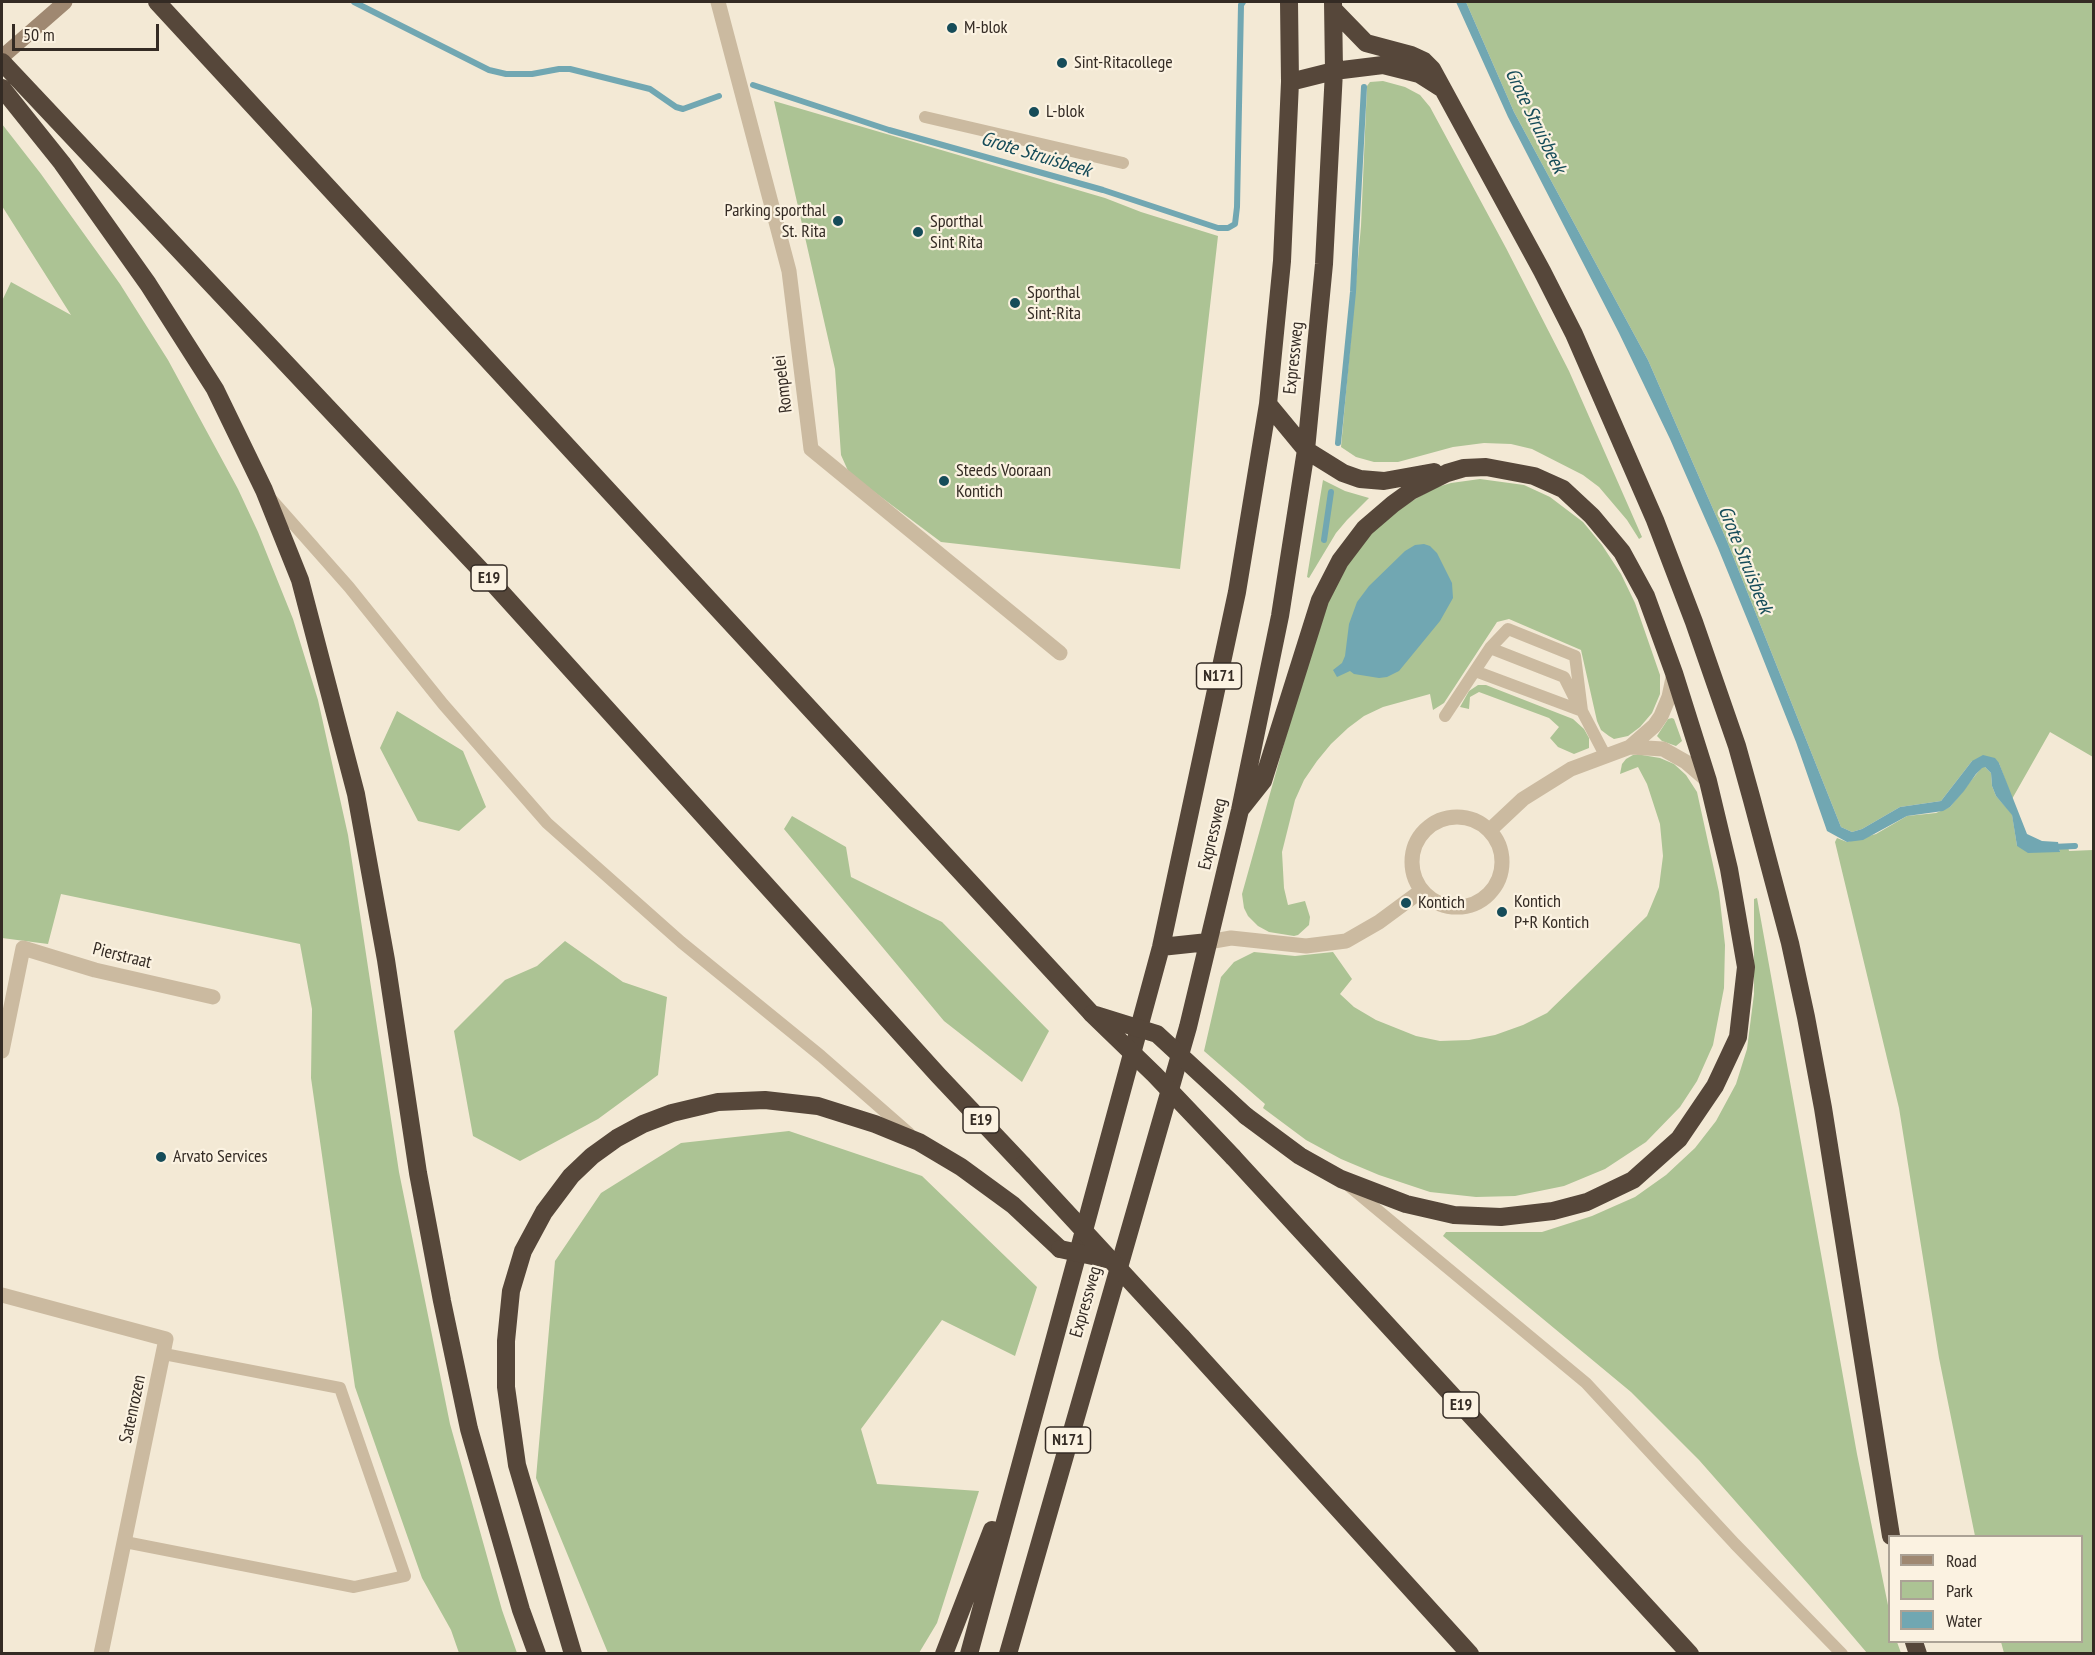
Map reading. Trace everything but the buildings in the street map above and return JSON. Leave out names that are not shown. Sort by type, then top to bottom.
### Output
[{"type":"highway","name":"E19","points":[[158,2],[1092,1014],[1155,1075],[1233,1157],[1689,1653]]},
{"type":"highway","name":"Expressweg","points":[[969,1653],[1161,947],[1237,592],[1268,404],[1282,261],[1290,82],[1289,2]]},
{"type":"highway","name":"Expressweg","points":[[1008,1653],[1188,1027],[1240,810],[1280,615],[1306,450],[1324,264],[1334,71],[1334,6]]},
{"type":"highway","points":[[1334,6],[1366,43],[1411,55],[1424,61],[1432,69],[1542,271],[1592,374],[1674,567],[1737,746],[1772,872],[1808,1028],[1825,1120],[1891,1535]]},
{"type":"highway","name":"E19","points":[[2,62],[22,98],[491,581],[938,1076],[1182,1337],[1470,1653]]},
{"type":"highway","points":[[1290,82],[1334,71],[1368,66],[1392,66],[1426,77],[1444,91]]},
{"type":"highway","points":[[2,88],[22,98],[62,163],[154,294],[215,389],[264,490],[300,580],[356,794],[386,960],[418,1173],[469,1430],[521,1610],[537,1653]]},
{"type":"highway","points":[[1268,404],[1306,450],[1335,469],[1360,478],[1384,481],[1429,473],[1447,473]]},
{"type":"highway","points":[[1092,1014],[1157,1034],[1246,1116],[1300,1156],[1341,1179],[1406,1204],[1454,1215],[1501,1217],[1553,1211],[1587,1202],[1634,1180],[1679,1139],[1715,1086],[1738,1037],[1746,967],[1729,869],[1708,781],[1674,673],[1640,583],[1622,552],[1592,516],[1576,500],[1548,482],[1520,472],[1486,467],[1464,468],[1447,473],[1412,491],[1383,511],[1365,528],[1331,576],[1316,610],[1263,781],[1240,810]]},
{"type":"highway","points":[[1161,947],[1208,942]]},
{"type":"highway","points":[[573,1653],[517,1465],[506,1387],[506,1341],[511,1292],[524,1251],[544,1212],[571,1176],[592,1156],[617,1138],[643,1124],[672,1113],[718,1102],[765,1100],[818,1106],[875,1124],[919,1143],[961,1167],[1013,1205],[1060,1249],[1111,1260]]},
{"type":"highway","points":[[944,1653],[987,1541],[1014,1486]]},
{"type":"street","points":[[2,57],[65,2]]},
{"type":"street","name":"Rompelei","points":[[718,2],[789,271],[811,449],[1060,653]]},
{"type":"street","points":[[1490,830],[1523,799],[1571,769],[1630,747],[1654,726],[1661,716],[1669,697],[1674,673]]},
{"type":"street","points":[[1630,747],[1663,749],[1686,762],[1708,781]]},
{"type":"street","points":[[1455,817],[1475,820],[1490,830],[1501,852],[1502,868],[1497,883],[1488,896],[1476,904],[1461,908],[1448,908],[1433,902],[1421,891],[1411,867],[1413,846],[1426,828],[1440,820],[1455,817]]},
{"type":"street","points":[[1208,942],[1231,938],[1306,946],[1346,941],[1379,922],[1421,891]]},
{"type":"street","name":"Pierstraat","points":[[2,1051],[23,948],[95,970],[213,997]]},
{"type":"street","points":[[2,1295],[166,1339],[164,1354]]},
{"type":"street","name":"Satenrozen","points":[[101,1653],[164,1354]]},
{"type":"lane","points":[[925,117],[1123,163]]},
{"type":"lane","points":[[264,490],[349,587],[443,704],[547,823],[681,942],[821,1056],[919,1143]]},
{"type":"lane","points":[[1445,716],[1491,648],[1508,629],[1575,656],[1582,711]]},
{"type":"lane","points":[[1491,648],[1564,677],[1606,757]]},
{"type":"lane","points":[[1475,671],[1582,711]]},
{"type":"lane","points":[[1341,1179],[1586,1383],[1735,1544],[1842,1653]]},
{"type":"lane","points":[[125,1542],[354,1587],[405,1576],[340,1388],[164,1354]]},
{"type":"green space","points":[[1466,2],[2093,2],[2093,757],[2050,732],[2012,799],[1999,763],[1972,761],[1941,801],[1900,807],[1862,829],[1852,832],[1841,827],[1727,541],[1648,360],[1514,112]]},
{"type":"green space","points":[[1383,81],[1405,87],[1420,95],[1430,107],[1569,371],[1642,537],[1639,539],[1627,520],[1599,487],[1583,475],[1532,449],[1511,444],[1484,443],[1453,447],[1398,462],[1374,462],[1356,457],[1341,447],[1361,226],[1367,86],[1370,82]]},
{"type":"green space","name":"Sporthal Sint-Rita","points":[[774,101],[1105,198],[1218,236],[1180,569],[941,542],[849,473],[841,455],[835,369]]},
{"type":"green space","points":[[2,124],[120,284],[168,360],[238,489],[293,619],[318,700],[348,835],[399,1172],[450,1424],[502,1610],[517,1653],[459,1653],[451,1630],[422,1578],[355,1387],[311,1078],[312,1009],[300,944],[61,894],[48,944],[2,938],[2,301],[11,282],[71,315],[2,206]]},
{"type":"green space","points":[[1480,479],[1524,485],[1550,497],[1583,522],[1602,545],[1621,574],[1635,603],[1660,675],[1660,694],[1652,713],[1640,727],[1628,736],[1614,739],[1601,730],[1597,721],[1581,650],[1509,619],[1497,622],[1444,703],[1433,710],[1430,694],[1383,707],[1364,716],[1348,728],[1317,761],[1304,780],[1295,800],[1282,852],[1284,888],[1288,905],[1305,901],[1310,917],[1309,925],[1294,936],[1269,932],[1258,926],[1248,916],[1242,894],[1297,697],[1321,620],[1332,593],[1348,564],[1367,537],[1392,513],[1434,488]]},
{"type":"green space","points":[[1323,480],[1345,491],[1369,498],[1336,533],[1309,578],[1307,577]]},
{"type":"green space","points":[[1478,685],[1486,685],[1573,719],[1584,729],[1589,738],[1589,748],[1574,754],[1558,747],[1550,738],[1559,727],[1549,718],[1479,692],[1470,697],[1469,709],[1460,707],[1469,691]]},
{"type":"green space","points":[[397,711],[463,751],[486,807],[459,831],[418,821],[380,748]]},
{"type":"green space","points":[[1672,718],[1682,741],[1676,746],[1662,741],[1657,736],[1668,719]]},
{"type":"green space","points":[[1633,755],[1660,758],[1674,764],[1686,775],[1697,792],[1719,892],[1725,945],[1724,988],[1713,1045],[1697,1081],[1680,1107],[1646,1142],[1605,1169],[1564,1186],[1515,1196],[1476,1197],[1430,1192],[1379,1175],[1341,1159],[1306,1140],[1263,1108],[1265,1104],[1204,1051],[1221,977],[1234,962],[1254,952],[1295,956],[1333,952],[1352,979],[1340,994],[1354,1007],[1376,1020],[1416,1036],[1440,1041],[1469,1040],[1495,1035],[1547,1013],[1647,916],[1659,887],[1663,856],[1660,824],[1647,784],[1638,767],[1620,774],[1622,764]]},
{"type":"green space","points":[[1982,767],[1985,767],[1991,773],[1996,796],[2012,814],[2017,846],[2060,851],[2059,847],[2068,846],[2069,851],[2093,850],[2093,1653],[2004,1653],[2001,1643],[2083,1643],[2083,1535],[1975,1535],[1939,1358],[1899,1108],[1835,842],[1837,838],[1847,842],[1876,834],[1907,816],[1936,813],[1950,807]]},
{"type":"green space","points":[[792,816],[846,847],[851,877],[942,922],[1049,1031],[1022,1082],[944,1021],[784,829]]},
{"type":"green space","points":[[1757,898],[1857,1454],[1888,1605],[1888,1643],[1897,1643],[1901,1653],[1867,1653],[1699,1460],[1631,1392],[1443,1236],[1446,1232],[1542,1232],[1592,1216],[1635,1197],[1666,1175],[1695,1148],[1716,1121],[1736,1084],[1747,1049],[1754,994],[1754,899]]},
{"type":"green space","points":[[565,941],[623,982],[667,997],[658,1075],[598,1119],[520,1161],[473,1136],[454,1031],[505,980],[537,966]]},
{"type":"green space","points":[[789,1131],[922,1176],[1037,1287],[1015,1356],[942,1320],[861,1429],[877,1484],[979,1491],[937,1623],[919,1653],[608,1653],[536,1478],[555,1261],[601,1193],[681,1143]]},
{"type":"water","points":[[1456,2],[1466,2],[1514,112],[1648,360],[1727,541],[1841,827],[1852,832],[1862,829],[1900,807],[1941,801],[1972,761],[1983,755],[1995,758],[1999,763],[2027,834],[2042,841],[2058,842],[2060,852],[2028,853],[2017,846],[2012,815],[1996,796],[1991,773],[1985,767],[1976,774],[1950,807],[1943,811],[1907,816],[1863,840],[1847,842],[1827,831],[1796,742],[1754,636],[1670,439],[1619,333],[1508,117]]},
{"type":"water","points":[[1424,544],[1437,553],[1452,583],[1453,598],[1440,621],[1399,671],[1379,678],[1354,674],[1350,671],[1337,677],[1333,670],[1342,663],[1345,656],[1349,624],[1357,602],[1369,586],[1405,551],[1415,545]]},
{"type":"waterway","name":"Grote Struisbeek","points":[[354,2],[489,70],[506,74],[532,74],[570,69],[650,89],[676,107],[683,109],[719,96]]},
{"type":"waterway","name":"Grote Struisbeek","points":[[753,85],[889,130],[1103,190],[1218,228],[1228,228],[1235,224],[1237,207],[1241,5],[1243,2]]},
{"type":"waterway","points":[[1338,443],[1353,292],[1364,87]]},
{"type":"waterway","points":[[1324,540],[1331,492]]},
{"type":"waterway","name":"Grote Struisbeek","points":[[2052,847],[2075,846]]},
{"type":"place","name":"M-blok","points":[[952,28]]},
{"type":"place","name":"Sint-Ritacollege","points":[[1062,63]]},
{"type":"place","name":"L-blok","points":[[1034,112]]},
{"type":"place","name":"Parking sporthal St. Rita","points":[[838,221]]},
{"type":"place","name":"Sporthal Sint Rita","points":[[918,232]]},
{"type":"place","name":"Sporthal Sint-Rita","points":[[1015,303]]},
{"type":"place","name":"Steeds Vooraan Kontich","points":[[944,481]]},
{"type":"place","name":"Kontich","points":[[1406,903]]},
{"type":"place","name":"Kontich P+R Kontich","points":[[1502,912]]},
{"type":"place","name":"Arvato Services","points":[[161,1157]]}]
